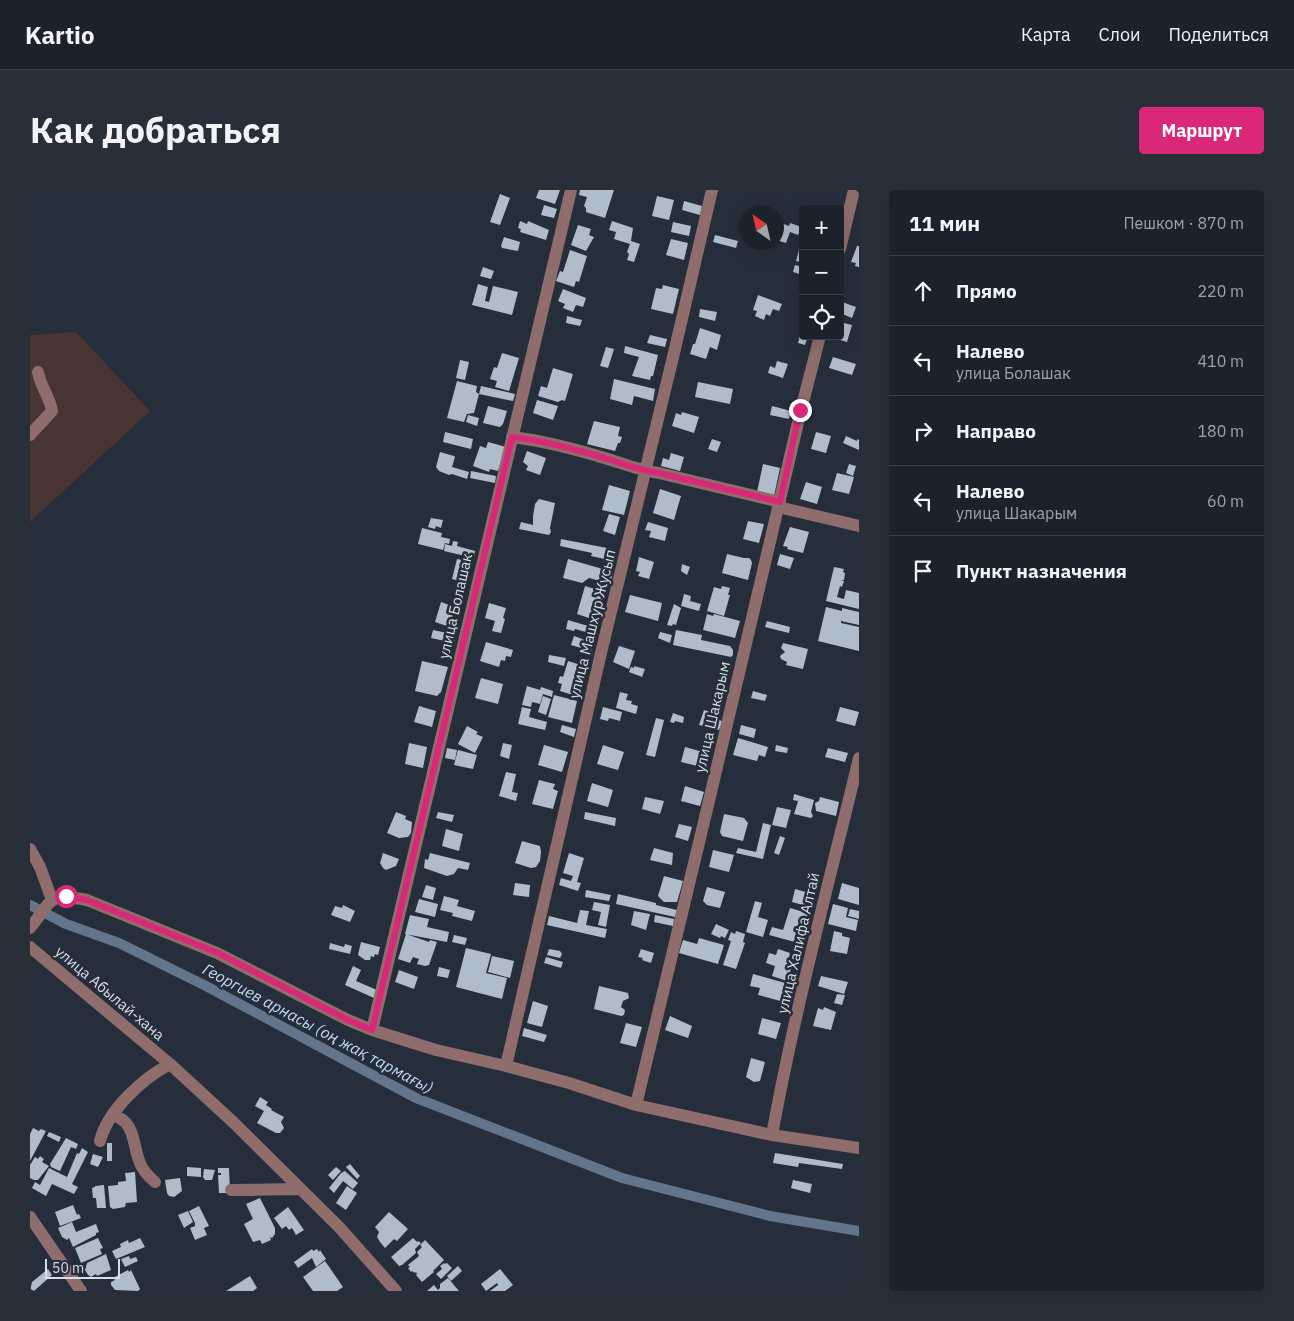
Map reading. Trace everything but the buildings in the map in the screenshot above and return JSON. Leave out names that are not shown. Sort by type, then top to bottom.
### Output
[{"type":"street","name":"улица Болашак","points":[[372,1030],[571,190]]},
{"type":"street","name":"улица Машхур Жусып","points":[[506,1066],[712,190]]},
{"type":"street","points":[[844,232],[854,190]]},
{"type":"street","name":"улица Шакарым","points":[[636,1105],[800,410],[819,340]]},
{"type":"street","points":[[30,435],[52,411],[51,403],[39,379],[38,372]]},
{"type":"street","points":[[512,437],[580,451],[646,471],[859,526]]},
{"type":"street","name":"улица Халифа Алтай","points":[[772,1135],[814,944],[859,758]]},
{"type":"street","points":[[30,849],[40,867],[46,907]]},
{"type":"street","points":[[30,928],[46,907],[66,896],[87,900],[218,953],[372,1030],[436,1050],[568,1083],[636,1105],[772,1135],[859,1148]]},
{"type":"street","name":"улица Абылай-хана","points":[[30,947],[170,1064],[233,1122],[338,1227],[389,1288]]},
{"type":"street","points":[[100,1141],[103,1130],[112,1115],[142,1083],[170,1064]]},
{"type":"street","points":[[112,1115],[124,1121],[133,1134],[140,1164],[147,1175],[155,1182]]},
{"type":"street","points":[[231,1190],[299,1190]]},
{"type":"street","points":[[30,1217],[81,1291]]},
{"type":"shaded area","points":[[76,332],[150,411],[30,522],[30,335]]},
{"type":"waterway","name":"Георгиев арнасы (оң жақ тармағы)","points":[[30,905],[66,924],[119,943],[206,986],[416,1098],[622,1178],[770,1216],[859,1231]]},
{"type":"route","points":[[66,896],[87,900],[218,953],[348,1020],[372,1030],[512,437],[580,451],[646,471],[780,502],[800,410]]}]
